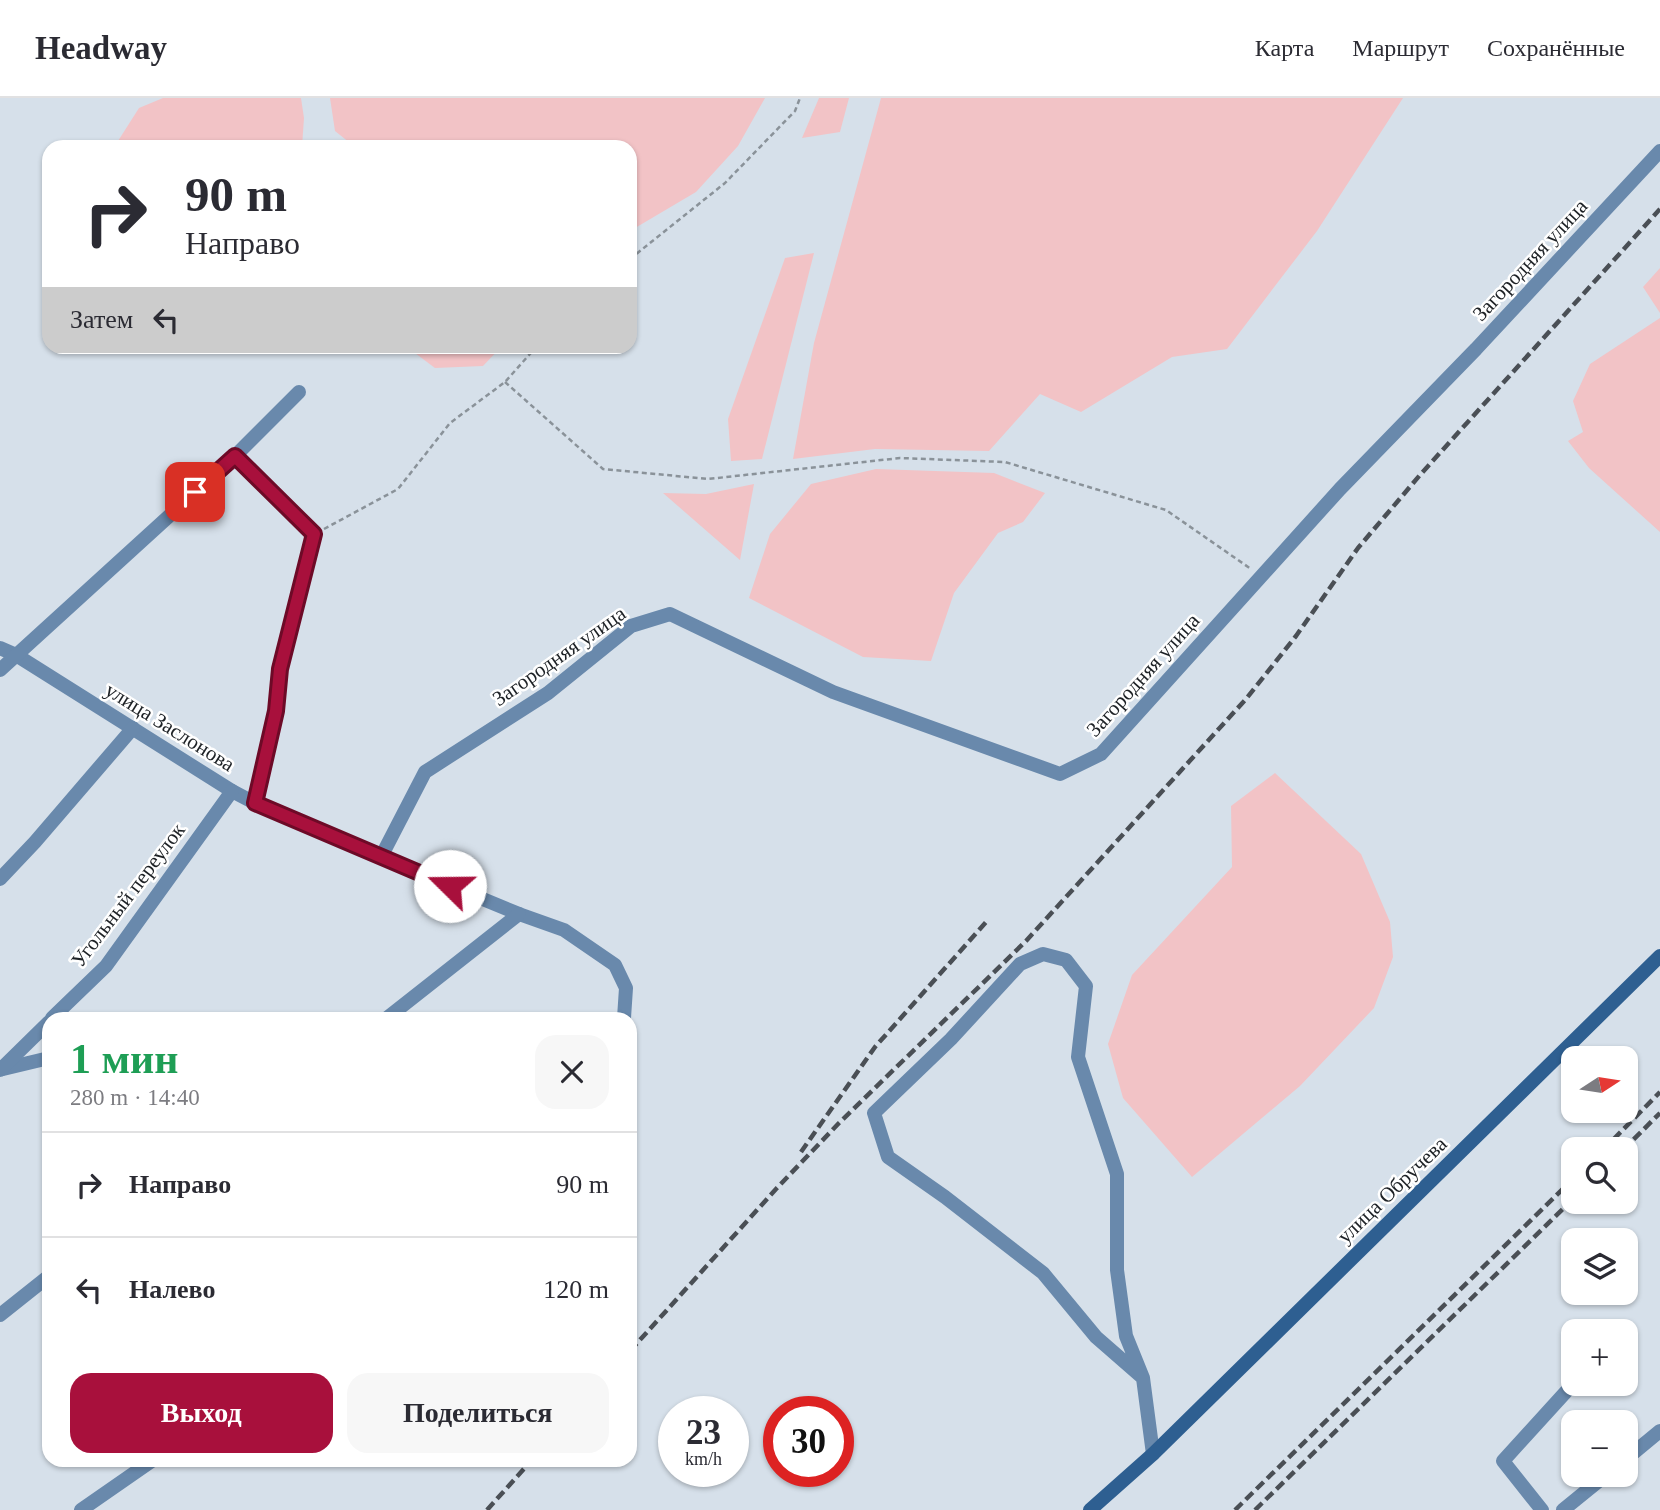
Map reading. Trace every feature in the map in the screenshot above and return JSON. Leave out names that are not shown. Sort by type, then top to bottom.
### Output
[{"type":"street","name":"Загородняя улица","points":[[381,857],[425,772],[548,693],[631,626],[670,614],[834,692],[1060,774],[1101,754],[1340,489],[1476,349],[1660,151]]},
{"type":"street","points":[[0,670],[235,456],[299,392]]},
{"type":"street","name":"улица Заслонова","points":[[0,648],[16,655],[255,803],[519,914],[564,930],[615,965],[626,988],[625,1012]]},
{"type":"street","points":[[0,879],[133,728]]},
{"type":"street","name":"Угольный переулок","points":[[59,1012],[106,966],[232,791]]},
{"type":"street","points":[[395,1012],[519,914]]},
{"type":"street","points":[[1143,1378],[1097,1337],[1043,1273],[945,1197],[888,1157],[874,1113],[951,1039],[1020,964],[1043,954],[1066,960],[1086,986],[1078,1057],[1117,1174],[1116,1270],[1126,1336],[1143,1378],[1153,1454]]},
{"type":"street","name":"улица Обручева","points":[[1090,1510],[1153,1454],[1660,956]]},
{"type":"street","name":"Угольный переулок","points":[[0,1070],[42,1029]]},
{"type":"street","points":[[0,1070],[42,1060]]},
{"type":"street","points":[[0,1315],[42,1282]]},
{"type":"street","points":[[1542,1510],[1503,1461],[1562,1396]]},
{"type":"street","points":[[1638,1449],[1660,1431]]},
{"type":"street","points":[[81,1510],[143,1467]]},
{"type":"street","points":[[1563,1510],[1591,1487]]},
{"type":"lane","points":[[235,456],[314,534],[280,669],[276,711],[255,803]]},
{"type":"path","points":[[637,253],[724,183],[795,111],[800,98]]},
{"type":"path","points":[[314,534],[398,489],[450,423],[505,382],[530,354]]},
{"type":"path","points":[[505,382],[603,469],[708,479],[900,458],[1005,462],[1166,510],[1261,576]]},
{"type":"shaded area","points":[[163,98],[301,98],[304,118],[302,140],[119,140],[139,108]]},
{"type":"shaded area","points":[[330,98],[765,98],[738,146],[696,192],[637,227],[637,140],[346,140],[335,131]]},
{"type":"shaded area","points":[[819,98],[849,98],[840,132],[802,138]]},
{"type":"shaded area","points":[[881,98],[1403,98],[1317,231],[1227,349],[1172,357],[1081,412],[1040,394],[989,451],[875,449],[793,459],[814,343]]},
{"type":"shaded area","points":[[814,253],[762,459],[731,461],[728,419],[785,258]]},
{"type":"shaded area","points":[[1660,268],[1660,313],[1643,287]]},
{"type":"shaded area","points":[[1660,318],[1660,532],[1589,468],[1568,441],[1583,432],[1573,401],[1590,364]]},
{"type":"shaded area","points":[[416,354],[494,354],[483,366],[435,368]]},
{"type":"shaded area","points":[[876,469],[994,473],[1045,493],[1023,522],[998,533],[954,593],[931,661],[863,657],[749,598],[770,534],[811,484]]},
{"type":"shaded area","points":[[754,484],[740,560],[663,493],[706,494]]},
{"type":"shaded area","points":[[1275,773],[1361,854],[1390,922],[1393,957],[1374,1008],[1300,1086],[1192,1177],[1123,1098],[1108,1044],[1132,975],[1232,867],[1231,806]]},
{"type":"railway","points":[[637,1343],[839,1123],[1026,941],[1246,699],[1296,636],[1358,548],[1420,475],[1660,209]]},
{"type":"railway","points":[[801,1152],[875,1047],[987,921]]},
{"type":"railway","points":[[1616,1137],[1660,1092]]},
{"type":"railway","points":[[1636,1137],[1660,1113]]},
{"type":"railway","points":[[1235,1510],[1561,1191]]},
{"type":"railway","points":[[1255,1510],[1561,1211]]},
{"type":"railway","points":[[487,1510],[526,1467]]},
{"type":"route","points":[[195,492],[235,456],[314,534],[280,669],[276,711],[255,803],[450,886]]}]
